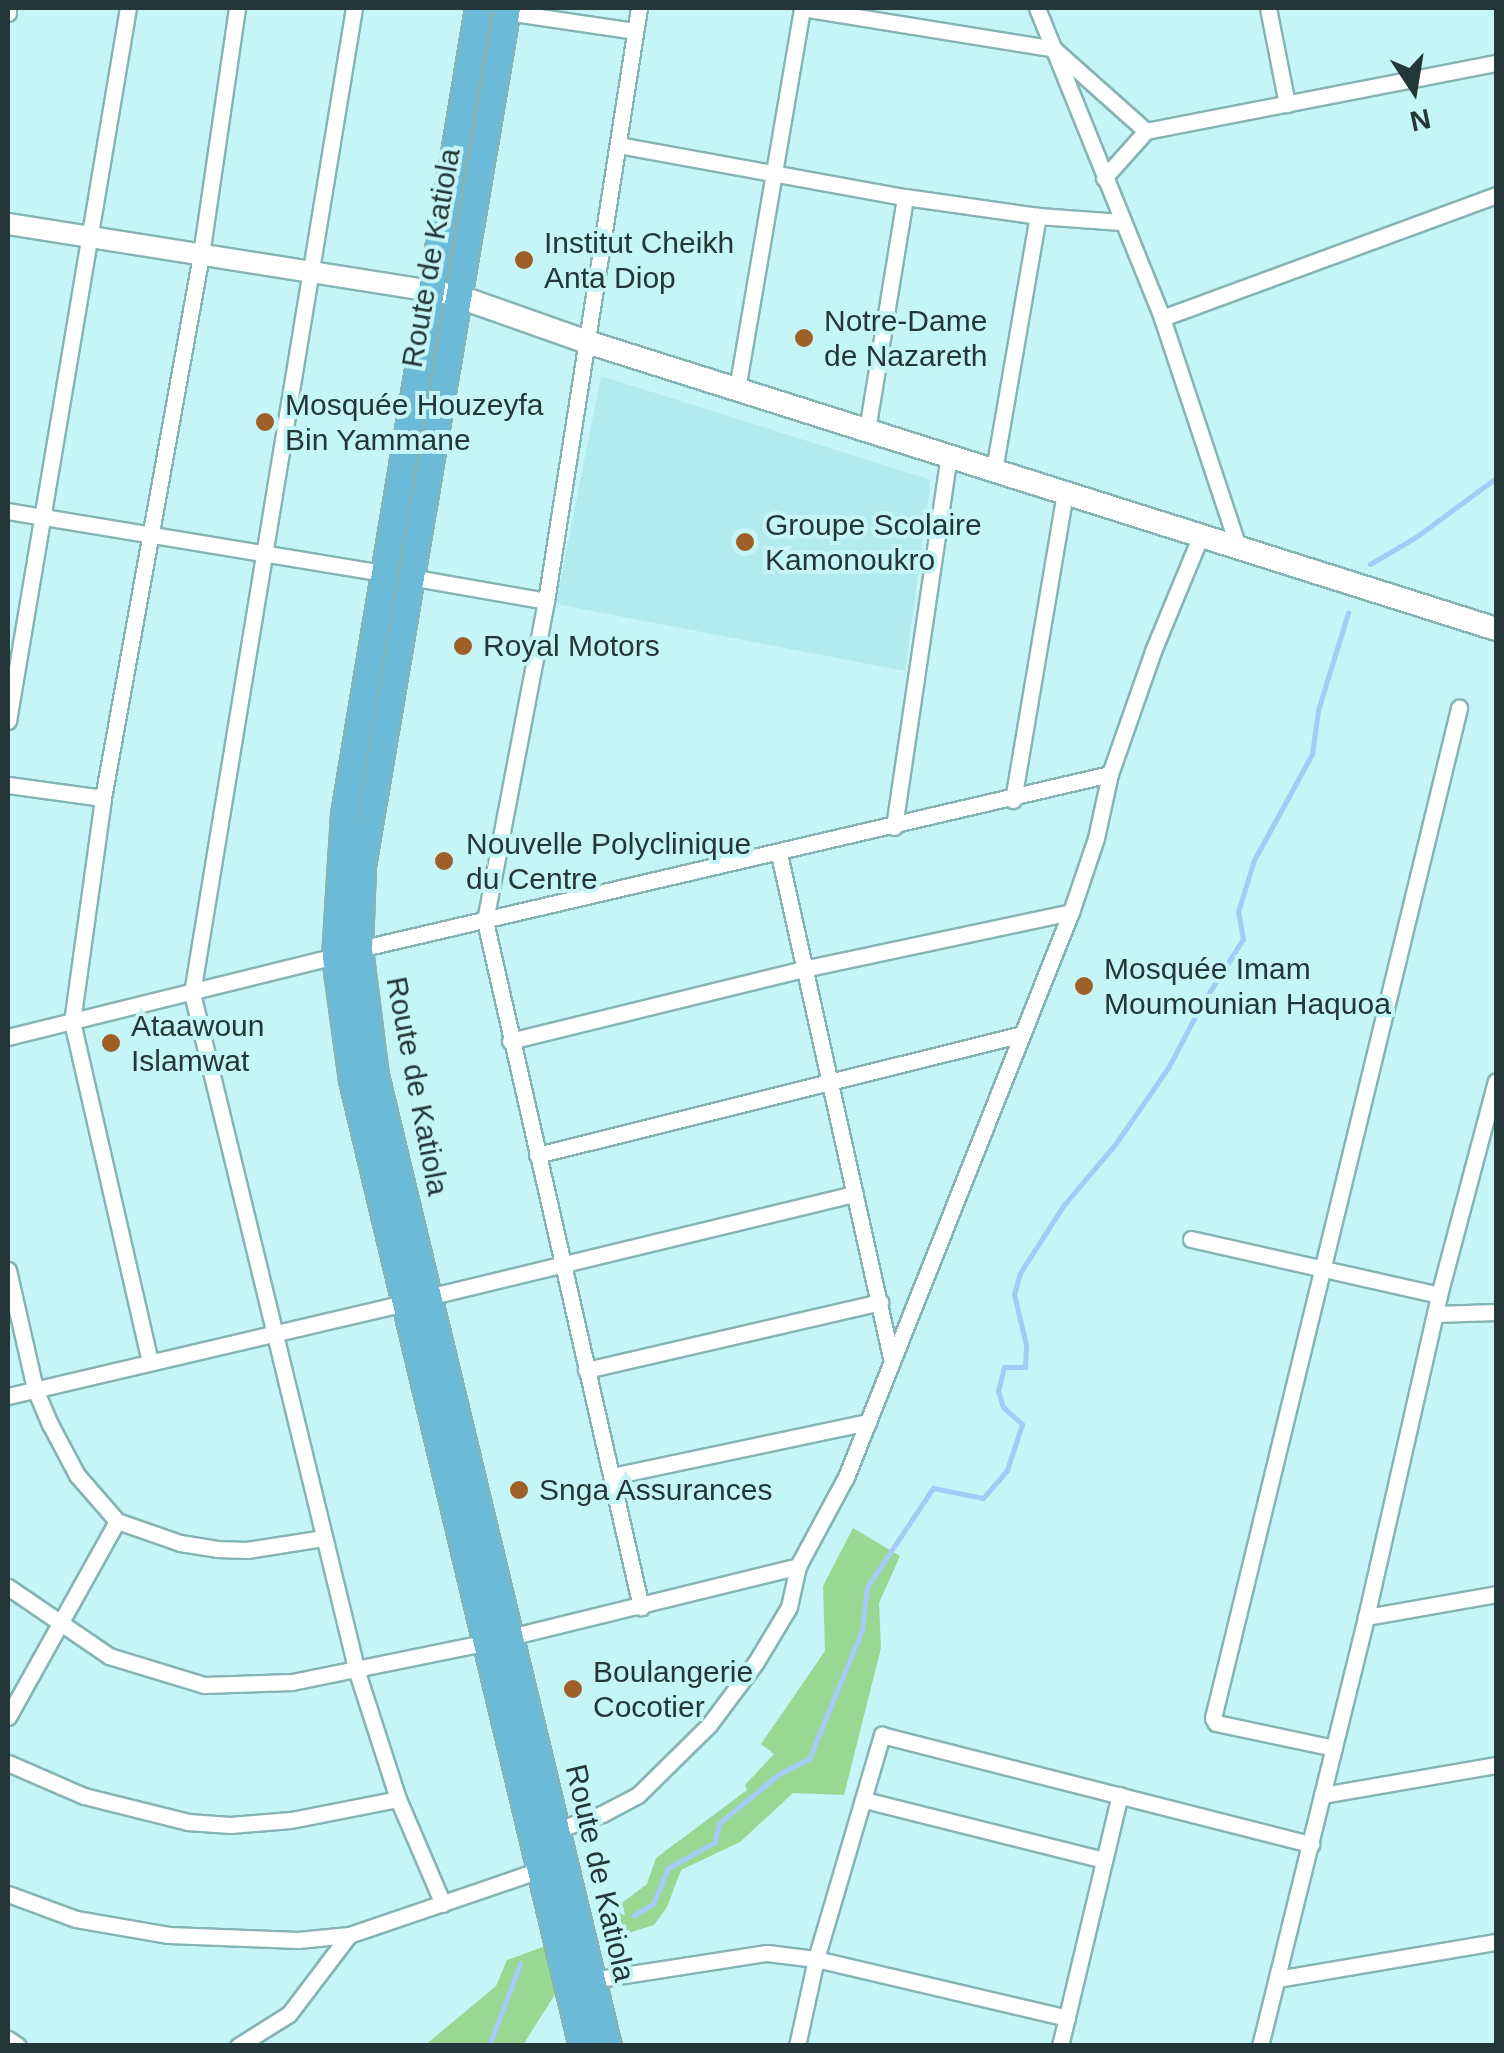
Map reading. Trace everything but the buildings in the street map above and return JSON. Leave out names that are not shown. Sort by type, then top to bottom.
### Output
[{"type":"highway","name":"Route de Katiola","points":[[445,293],[478,8]]},
{"type":"highway","name":"Route de Katiola","points":[[507,10],[445,293],[397,575],[362,866],[347,952],[375,1075],[484,1643],[550,1866],[592,1980],[608,2046]]},
{"type":"highway","name":"Route de Katiola","points":[[416,1300],[510,1636],[557,1830],[550,1866],[582,2046]]},
{"type":"main road","points":[[445,293],[587,342],[1496,629]]},
{"type":"street","points":[[8,721],[128,8]]},
{"type":"street","points":[[150,1362],[72,1022],[103,798],[200,255],[237,8]]},
{"type":"street","points":[[354,8],[192,993],[357,1672],[398,1799],[443,1904]]},
{"type":"street","points":[[638,8],[546,601],[485,921],[640,1607]]},
{"type":"street","points":[[737,389],[802,8],[1054,49],[1146,132]]},
{"type":"street","points":[[1038,8],[1162,318],[1238,547]]},
{"type":"street","points":[[1268,8],[1287,104]]},
{"type":"street","points":[[507,10],[634,31]]},
{"type":"street","points":[[1104,178],[1146,132],[1496,63]]},
{"type":"street","points":[[618,145],[905,197],[1038,216],[1122,222]]},
{"type":"street","points":[[1162,318],[1243,292],[1385,233],[1496,195]]},
{"type":"street","points":[[868,430],[905,197]]},
{"type":"street","points":[[994,470],[1038,216]]},
{"type":"street","points":[[8,224],[91,234],[445,293]]},
{"type":"street","points":[[894,827],[949,456]]},
{"type":"street","points":[[1013,800],[1064,492]]},
{"type":"street","points":[[8,511],[546,601]]},
{"type":"street","points":[[557,1830],[602,1814],[638,1794],[709,1725],[756,1662],[789,1608],[798,1566],[868,1422],[1070,912],[1096,838],[1110,774],[1153,651],[1201,535]]},
{"type":"street","points":[[1334,1748],[1216,1723],[1213,1718],[1459,708]]},
{"type":"street","points":[[8,1036],[347,952],[1013,800],[1110,774]]},
{"type":"street","points":[[8,785],[103,798]]},
{"type":"street","points":[[779,854],[892,1363]]},
{"type":"street","points":[[510,1041],[803,968],[1070,912]]},
{"type":"street","points":[[537,1155],[830,1085],[1021,1034]]},
{"type":"street","points":[[1260,2046],[1366,1617],[1439,1295],[1489,1138],[1496,1081]]},
{"type":"street","points":[[8,1396],[855,1194]]},
{"type":"street","points":[[1192,1239],[1439,1295]]},
{"type":"street","points":[[8,1270],[35,1389],[77,1475],[116,1522],[180,1544],[216,1549],[247,1550],[324,1538]]},
{"type":"street","points":[[586,1370],[880,1302]]},
{"type":"street","points":[[1435,1314],[1496,1312]]},
{"type":"street","points":[[612,1476],[868,1422]]},
{"type":"street","points":[[8,1717],[116,1522]]},
{"type":"street","points":[[510,1636],[798,1566]]},
{"type":"street","points":[[8,1587],[61,1627],[109,1656],[204,1685],[246,1687],[357,1672],[484,1643]]},
{"type":"street","points":[[1366,1617],[1496,1594]]},
{"type":"street","points":[[797,2046],[816,1959],[882,1735],[1310,1844]]},
{"type":"street","points":[[8,1762],[84,1796],[188,1822],[230,1825],[291,1820],[398,1799]]},
{"type":"street","points":[[1322,1796],[1496,1765]]},
{"type":"street","points":[[1060,2046],[1120,1795]]},
{"type":"street","points":[[865,1800],[1104,1860]]},
{"type":"street","points":[[8,1894],[76,1919],[169,1935],[258,1940],[349,1935],[550,1866]]},
{"type":"street","points":[[238,2046],[289,2014],[349,1935]]},
{"type":"street","points":[[1277,1979],[1496,1942]]},
{"type":"street","points":[[592,1980],[743,1954],[816,1959],[1066,2018]]},
{"type":"street","points":[[8,2039],[18,2046]]},
{"type":"shaded area","name":"Groupe Scolaire Kamonoukro","points":[[601,376],[931,480],[905,671],[556,604]]},
{"type":"green space","points":[[853,1528],[900,1556],[879,1603],[881,1648],[844,1795],[793,1793],[740,1842],[681,1870],[667,1907],[654,1925],[612,1938],[607,1914],[647,1884],[656,1858],[747,1790],[745,1785],[774,1754],[761,1744],[825,1651],[823,1586]]},
{"type":"green space","points":[[548,1945],[559,1988],[523,2045],[424,2046],[496,1986],[507,1960]]},
{"type":"waterway","points":[[1370,564],[1416,537],[1496,478]]},
{"type":"waterway","points":[[634,1915],[653,1904],[668,1868],[715,1842],[719,1823],[779,1774],[809,1759],[862,1630],[867,1587],[933,1488],[983,1498],[1007,1470],[1022,1424],[1003,1407],[998,1391],[1004,1367],[1025,1367],[1026,1345],[1014,1294],[1020,1273],[1063,1206],[1116,1143],[1168,1068],[1243,939],[1238,912],[1254,860],[1312,754],[1318,710],[1348,613]]},
{"type":"waterway","points":[[489,2046],[520,1964]]},
{"type":"place","name":"Institut Cheikh Anta Diop","points":[[524,260]]},
{"type":"place","name":"Notre-Dame de Nazareth","points":[[804,338]]},
{"type":"place","name":"Mosquée Houzeyfa Bin Yammane","points":[[265,422]]},
{"type":"place","name":"Groupe Scolaire Kamonoukro","points":[[745,542]]},
{"type":"place","name":"Royal Motors","points":[[463,646]]},
{"type":"place","name":"Nouvelle Polyclinique du Centre","points":[[444,861]]},
{"type":"place","name":"Mosquée Imam Moumounian Haquoa","points":[[1084,986]]},
{"type":"place","name":"Ataawoun Islamwat","points":[[111,1043]]},
{"type":"place","name":"Snga Assurances","points":[[519,1490]]},
{"type":"place","name":"Boulangerie Cocotier","points":[[573,1689]]}]
